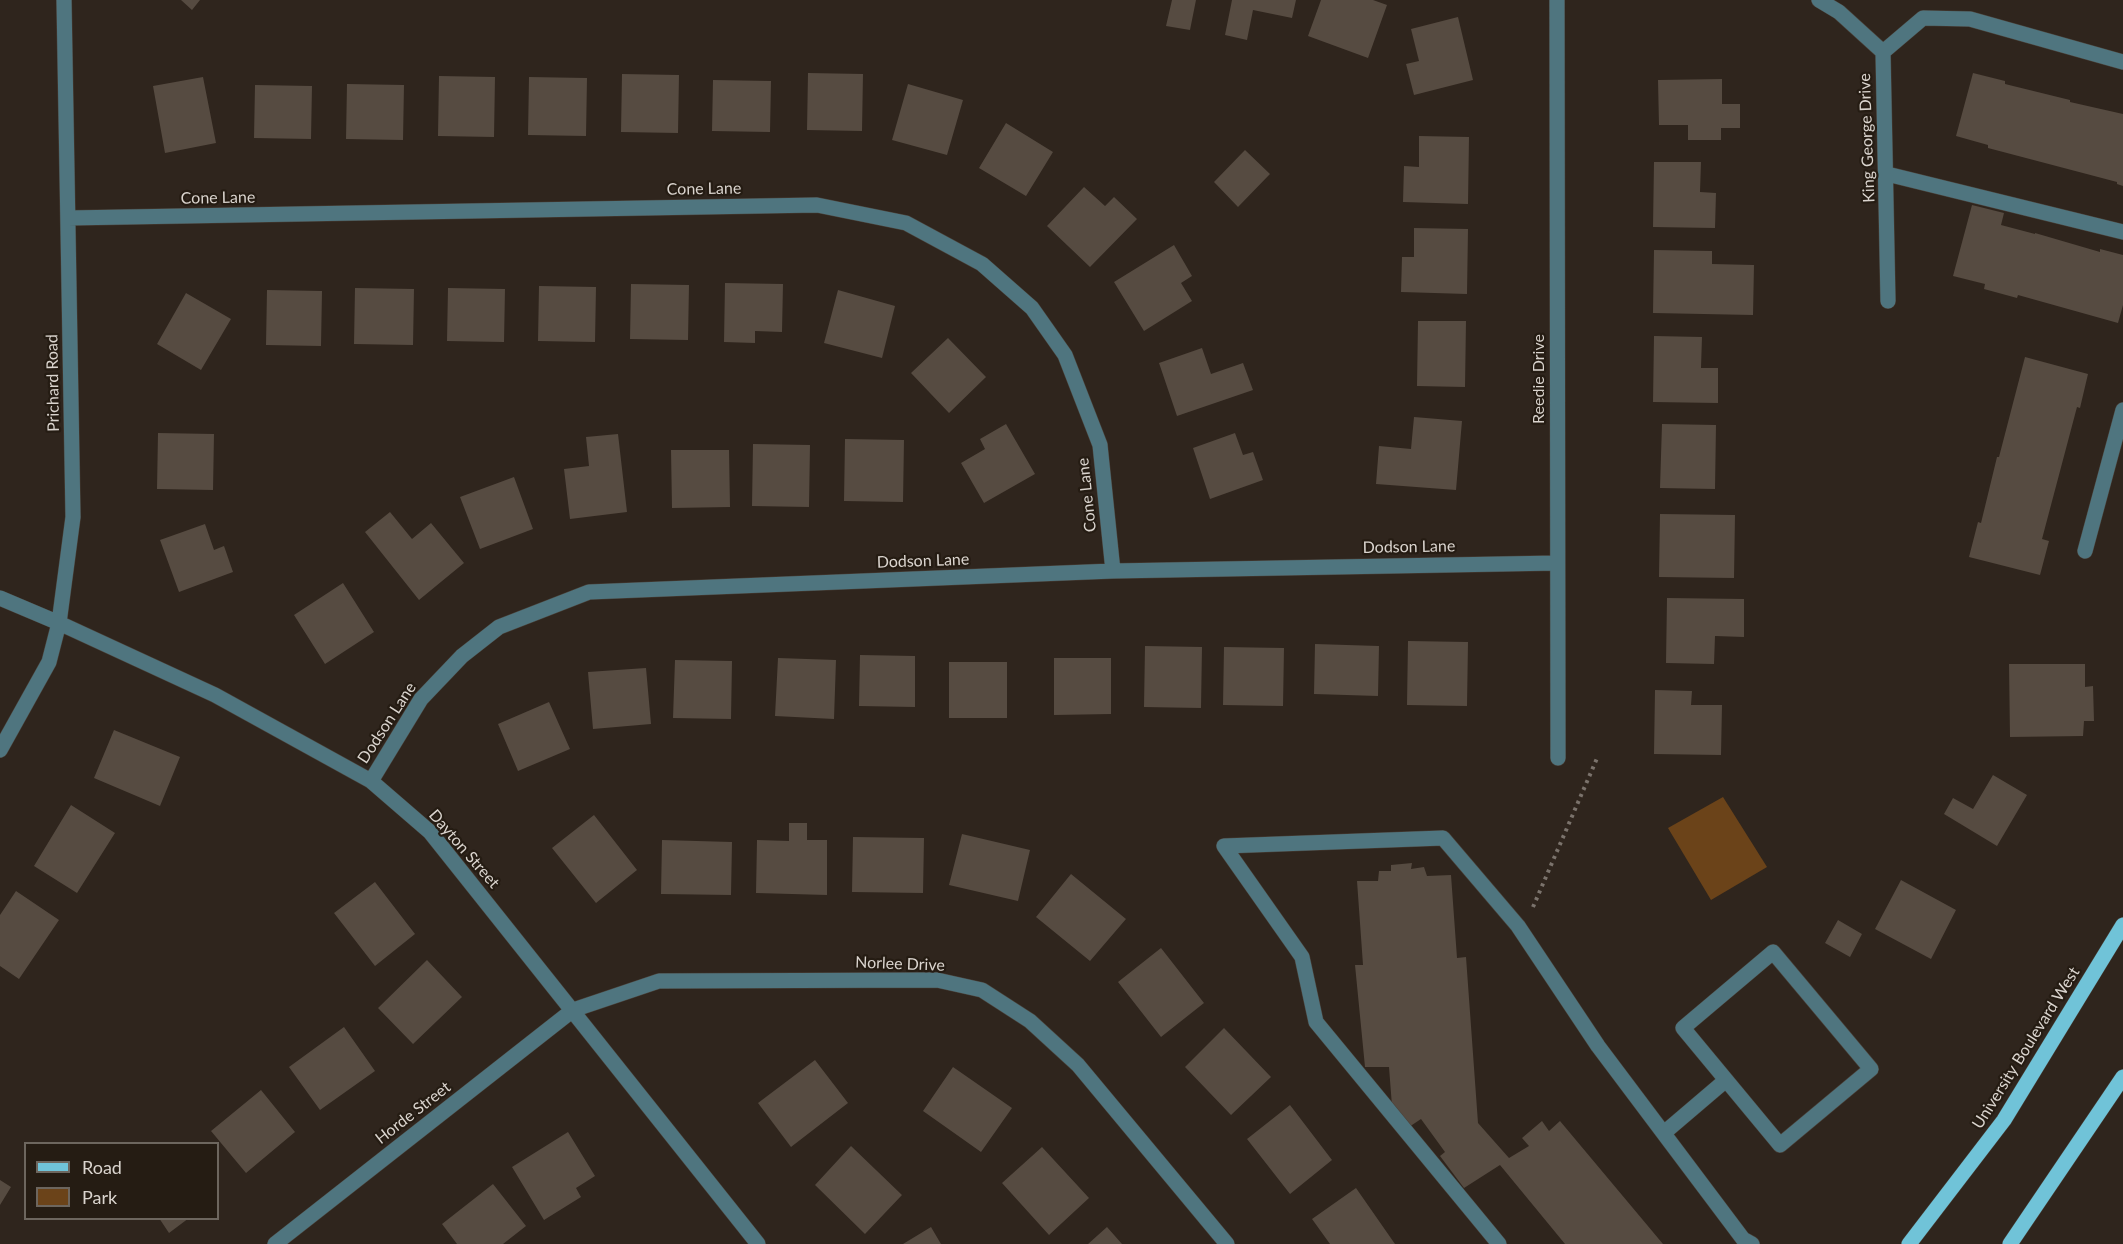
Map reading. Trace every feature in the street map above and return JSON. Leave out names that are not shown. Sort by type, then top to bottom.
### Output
[{"type":"main road","name":"University Boulevard West","points":[[1909,1244],[2004,1120],[2123,925]]},
{"type":"main road","points":[[2010,1244],[2123,1077]]},
{"type":"street","name":"Prichard Road","points":[[0,750],[49,662],[59,622],[73,517],[64,0]]},
{"type":"street","name":"Reedie Drive","points":[[1557,0],[1558,758]]},
{"type":"street","points":[[1819,0],[1839,12],[1883,52]]},
{"type":"street","name":"King George Drive","points":[[1888,301],[1883,52],[1923,18],[1970,19],[2123,62]]},
{"type":"street","points":[[1887,174],[2123,232]]},
{"type":"street","name":"Cone Lane","points":[[68,218],[817,205],[906,223],[982,264],[1032,308],[1065,355],[1100,445],[1113,571]]},
{"type":"street","points":[[2085,551],[2123,410]]},
{"type":"street","name":"Dodson Lane","points":[[371,781],[421,699],[462,656],[499,627],[589,592],[1113,571],[1557,563]]},
{"type":"street","name":"Dayton Street","points":[[0,598],[59,622],[215,695],[371,781],[429,832],[758,1244]]},
{"type":"street","points":[[1499,1244],[1316,1022],[1302,957],[1224,846],[1443,838],[1518,926],[1598,1046],[1665,1132],[1743,1239],[1752,1244]]},
{"type":"street","points":[[1773,952],[1871,1069],[1780,1145],[1726,1080],[1683,1028],[1773,952]]},
{"type":"street","name":"Norlee Drive","points":[[573,1010],[659,981],[937,980],[982,990],[1030,1021],[1078,1065],[1227,1244]]},
{"type":"street","name":"Horde Street","points":[[275,1244],[573,1010]]},
{"type":"street","points":[[1665,1132],[1726,1080]]},
{"type":"path","points":[[1533,908],[1598,756]]},
{"type":"green space","points":[[1723,797],[1767,867],[1711,900],[1668,828]]},
{"type":"building","points":[[181,0],[200,0],[192,10]]},
{"type":"building","points":[[1172,0],[1196,0],[1190,30],[1166,26]]},
{"type":"building","points":[[1232,0],[1296,0],[1292,18],[1253,10],[1247,40],[1225,35]]},
{"type":"building","points":[[1321,0],[1373,0],[1387,5],[1368,58],[1308,36]]},
{"type":"building","points":[[1458,17],[1473,80],[1414,95],[1406,64],[1419,61],[1411,29]]},
{"type":"building","points":[[808,73],[863,74],[862,131],[807,130]]},
{"type":"building","points":[[1973,73],[2005,81],[2005,84],[2070,100],[2070,102],[2123,114],[2123,186],[2117,182],[1988,148],[1988,145],[1956,136]]},
{"type":"building","points":[[622,74],[679,75],[678,133],[621,132]]},
{"type":"building","points":[[439,76],[495,77],[494,137],[438,136]]},
{"type":"building","points":[[203,77],[216,143],[165,153],[153,86]]},
{"type":"building","points":[[529,77],[587,78],[586,136],[528,135]]},
{"type":"building","points":[[1722,79],[1722,104],[1740,104],[1740,128],[1721,128],[1721,140],[1688,140],[1688,125],[1659,125],[1658,80]]},
{"type":"building","points":[[713,80],[771,81],[770,132],[712,131]]},
{"type":"building","points":[[347,84],[404,85],[403,140],[346,139]]},
{"type":"building","points":[[908,84],[963,100],[947,155],[892,140]]},
{"type":"building","points":[[255,85],[312,86],[311,139],[254,138]]},
{"type":"building","points":[[1006,123],[1053,152],[1026,196],[979,168]]},
{"type":"building","points":[[1419,136],[1469,137],[1468,204],[1403,202],[1404,166],[1419,167]]},
{"type":"building","points":[[1245,150],[1270,174],[1238,207],[1214,182]]},
{"type":"building","points":[[1654,162],[1701,162],[1700,192],[1716,193],[1715,228],[1653,227]]},
{"type":"building","points":[[1084,187],[1105,206],[1114,197],[1137,219],[1090,267],[1047,226]]},
{"type":"building","points":[[1972,205],[2004,213],[2001,225],[2100,252],[2100,249],[2123,255],[2123,305],[2118,323],[2018,295],[2017,298],[1984,289],[1985,284],[1953,276]]},
{"type":"building","points":[[1414,228],[1468,229],[1467,294],[1401,292],[1402,257],[1414,257]]},
{"type":"building","points":[[1174,245],[1192,276],[1181,283],[1192,301],[1144,331],[1114,282]]},
{"type":"building","points":[[1654,250],[1712,251],[1712,264],[1754,265],[1753,315],[1653,313]]},
{"type":"building","points":[[725,283],[783,284],[782,332],[755,331],[755,343],[724,342]]},
{"type":"building","points":[[631,284],[689,285],[688,340],[630,339]]},
{"type":"building","points":[[539,286],[596,287],[595,342],[538,341]]},
{"type":"building","points":[[355,288],[414,289],[413,345],[354,344]]},
{"type":"building","points":[[448,288],[505,289],[504,342],[447,341]]},
{"type":"building","points":[[267,290],[322,291],[321,346],[266,345]]},
{"type":"building","points":[[838,290],[895,306],[882,358],[824,343]]},
{"type":"building","points":[[186,293],[231,319],[201,370],[157,344]]},
{"type":"building","points":[[1418,321],[1466,321],[1465,387],[1417,386]]},
{"type":"building","points":[[1654,336],[1702,337],[1701,368],[1718,368],[1718,403],[1653,402]]},
{"type":"building","points":[[948,338],[986,377],[949,413],[911,373]]},
{"type":"building","points":[[1202,348],[1211,374],[1243,363],[1253,390],[1177,416],[1159,363]]},
{"type":"building","points":[[2025,357],[2088,374],[2042,539],[2049,541],[2040,575],[1969,557],[1978,522],[1981,523]]},
{"type":"building","points":[[1414,417],[1462,421],[1456,490],[1376,484],[1379,446],[1411,449]]},
{"type":"building","points":[[1006,424],[1035,474],[984,503],[961,463],[985,449],[980,439]]},
{"type":"building","points":[[1662,424],[1716,425],[1715,489],[1660,488]]},
{"type":"building","points":[[158,433],[214,434],[213,490],[157,489]]},
{"type":"building","points":[[1235,433],[1243,455],[1253,452],[1263,480],[1210,499],[1193,448]]},
{"type":"building","points":[[618,434],[627,512],[570,519],[564,469],[589,466],[586,437]]},
{"type":"building","points":[[845,439],[904,440],[903,502],[844,501]]},
{"type":"building","points":[[753,444],[810,445],[809,507],[752,506]]},
{"type":"building","points":[[671,450],[729,450],[730,507],[672,508]]},
{"type":"building","points":[[514,477],[533,529],[480,549],[460,497]]},
{"type":"building","points":[[390,512],[412,539],[431,523],[464,563],[419,600],[365,532]]},
{"type":"building","points":[[1660,514],[1735,515],[1734,578],[1659,577]]},
{"type":"building","points":[[205,524],[214,550],[224,546],[233,572],[179,592],[160,540]]},
{"type":"building","points":[[343,583],[374,632],[325,664],[294,615]]},
{"type":"building","points":[[1667,598],[1744,599],[1744,637],[1715,636],[1714,664],[1666,663]]},
{"type":"building","points":[[1408,641],[1468,642],[1467,706],[1407,705]]},
{"type":"building","points":[[1315,644],[1379,646],[1378,696],[1314,694]]},
{"type":"building","points":[[1145,646],[1202,647],[1201,708],[1144,707]]},
{"type":"building","points":[[1224,647],[1284,648],[1283,706],[1223,705]]},
{"type":"building","points":[[860,655],[915,656],[915,707],[859,706]]},
{"type":"building","points":[[778,658],[836,660],[834,719],[775,716]]},
{"type":"building","points":[[1054,658],[1111,658],[1111,714],[1054,715]]},
{"type":"building","points":[[675,660],[732,661],[731,719],[673,718]]},
{"type":"building","points":[[949,662],[1007,662],[1007,718],[949,718]]},
{"type":"building","points":[[2009,664],[2085,664],[2085,687],[2093,686],[2094,721],[2084,721],[2083,736],[2010,737]]},
{"type":"building","points":[[646,668],[651,724],[593,729],[588,672]]},
{"type":"building","points":[[1655,690],[1692,691],[1691,705],[1722,705],[1721,755],[1654,754]]},
{"type":"building","points":[[549,702],[570,749],[518,771],[498,724]]},
{"type":"building","points":[[114,730],[180,757],[160,806],[94,778]]},
{"type":"building","points":[[1993,775],[2027,795],[1997,846],[1944,814],[1953,798],[1973,809]]},
{"type":"building","points":[[71,805],[115,833],[77,893],[34,866]]},
{"type":"building","points":[[594,815],[637,870],[596,903],[552,848]]},
{"type":"building","points":[[789,823],[807,823],[807,840],[827,840],[827,895],[756,893],[757,840],[789,841]]},
{"type":"building","points":[[962,834],[1030,850],[1018,901],[949,885]]},
{"type":"building","points":[[853,837],[924,838],[923,893],[852,892]]},
{"type":"building","points":[[662,840],[732,842],[731,895],[661,894]]},
{"type":"building","points":[[1412,863],[1411,869],[1424,867],[1427,876],[1451,875],[1457,958],[1466,957],[1478,1123],[1509,1158],[1529,1146],[1522,1138],[1542,1121],[1549,1131],[1560,1121],[1663,1244],[1565,1244],[1500,1165],[1464,1188],[1440,1156],[1445,1152],[1421,1119],[1409,1127],[1392,1106],[1389,1067],[1365,1067],[1355,965],[1363,965],[1357,881],[1378,881],[1379,871],[1391,871],[1391,865]]},
{"type":"building","points":[[1071,874],[1126,919],[1090,961],[1036,917]]},
{"type":"building","points":[[1901,880],[1956,910],[1931,959],[1875,929]]},
{"type":"building","points":[[375,882],[415,934],[375,966],[334,913]]},
{"type":"building","points":[[16,891],[59,920],[19,979],[0,966],[0,915]]},
{"type":"building","points":[[1838,920],[1862,934],[1850,957],[1825,943]]},
{"type":"building","points":[[1161,948],[1204,1003],[1161,1037],[1118,982]]},
{"type":"building","points":[[427,960],[462,997],[413,1044],[378,1008]]},
{"type":"building","points":[[344,1027],[375,1071],[320,1110],[289,1067]]},
{"type":"building","points":[[1224,1028],[1271,1077],[1231,1115],[1185,1067]]},
{"type":"building","points":[[815,1060],[848,1103],[791,1147],[758,1103]]},
{"type":"building","points":[[953,1067],[1012,1108],[981,1152],[923,1111]]},
{"type":"building","points":[[261,1090],[295,1132],[246,1173],[211,1131]]},
{"type":"building","points":[[1290,1105],[1332,1160],[1290,1194],[1247,1139]]},
{"type":"building","points":[[568,1132],[595,1176],[576,1188],[581,1197],[544,1220],[512,1167]]},
{"type":"building","points":[[851,1146],[902,1195],[865,1234],[815,1185]]},
{"type":"building","points":[[1042,1147],[1089,1198],[1049,1235],[1002,1183]]},
{"type":"building","points":[[0,1180],[11,1187],[0,1205]]},
{"type":"building","points":[[493,1184],[526,1226],[503,1244],[457,1244],[442,1224]]},
{"type":"building","points":[[1356,1188],[1395,1244],[1330,1244],[1312,1219]]},
{"type":"building","points":[[160,1220],[186,1220],[169,1233]]},
{"type":"building","points":[[931,1227],[941,1244],[903,1244]]},
{"type":"building","points":[[1107,1227],[1122,1244],[1088,1244]]}]
